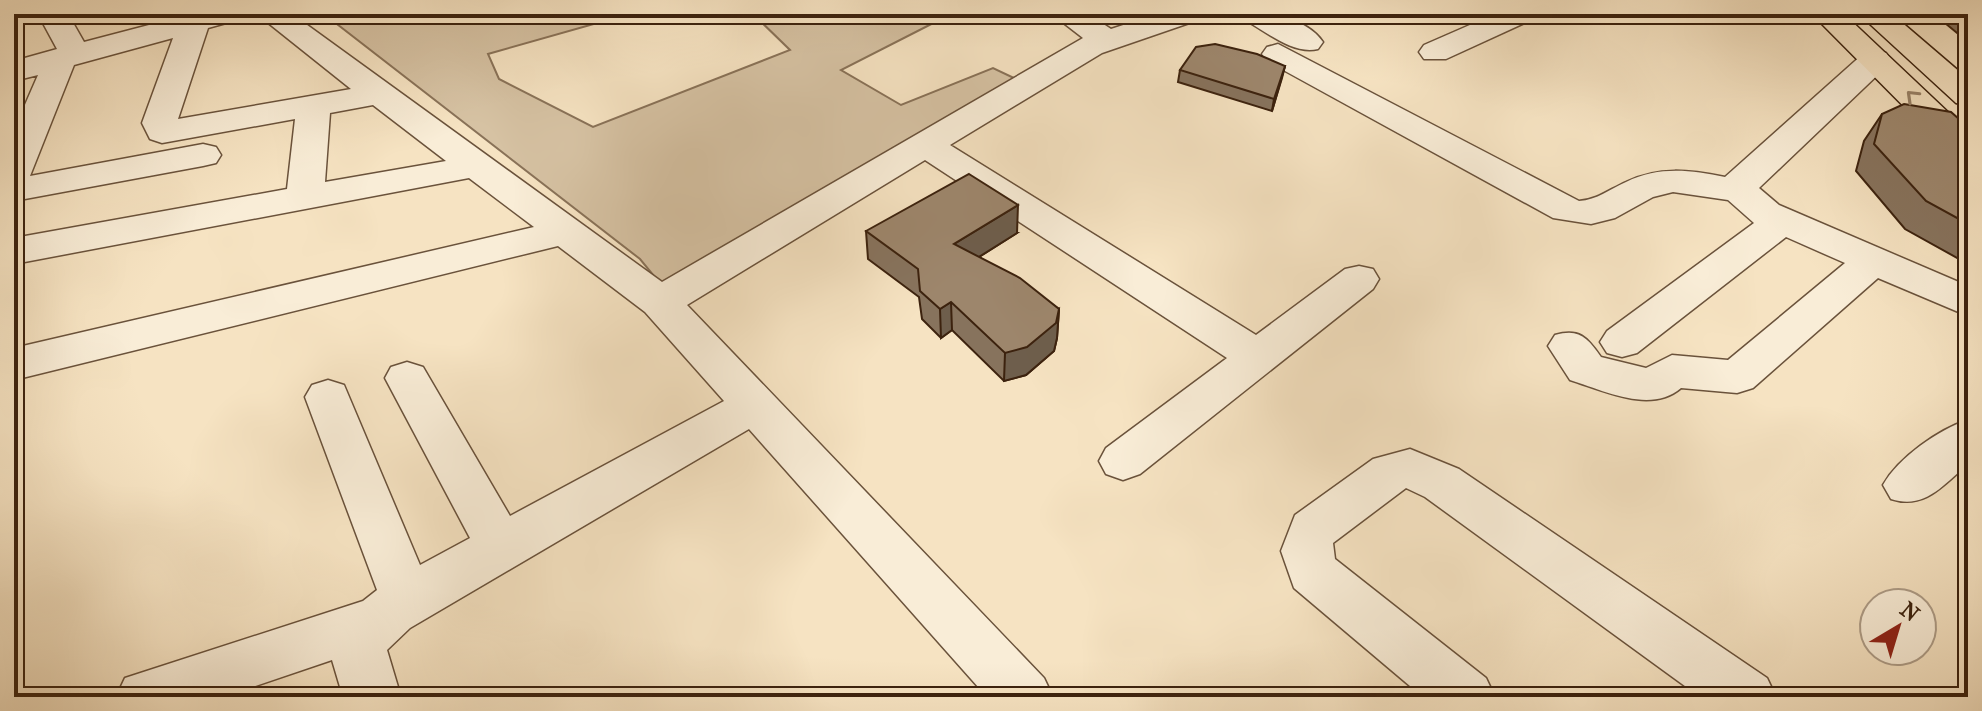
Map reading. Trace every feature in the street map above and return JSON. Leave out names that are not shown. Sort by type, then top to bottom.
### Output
[{"type":"main road","points":[[1827,14],[1968,150]]},
{"type":"main road","points":[[1857,14],[1968,112]]},
{"type":"main road","points":[[1874,14],[1968,96]]},
{"type":"main road","points":[[1892,14],[1968,80]]},
{"type":"street","points":[[14,172],[22,136],[65,51],[53,14]]},
{"type":"street","points":[[272,14],[660,302],[1024,697]]},
{"type":"street","points":[[1067,14],[1108,41]]},
{"type":"street","points":[[1256,14],[1293,48],[1566,210],[1596,213],[1653,184],[1666,182],[1740,191]]},
{"type":"street","points":[[1435,52],[1520,14]]},
{"type":"street","points":[[660,302],[1091,46],[1176,15]]},
{"type":"street","points":[[14,59],[65,51],[199,17]]},
{"type":"street","points":[[199,17],[159,123],[162,132],[380,94]]},
{"type":"street","points":[[14,71],[65,51]]},
{"type":"street","points":[[1875,60],[1740,182],[1740,191],[1748,201],[1783,220],[1968,302]]},
{"type":"street","points":[[305,197],[314,106]]},
{"type":"street","points":[[925,145],[1258,357]]},
{"type":"street","points":[[14,190],[203,155]]},
{"type":"street","points":[[14,251],[476,166]]},
{"type":"street","points":[[1622,342],[1783,220]]},
{"type":"street","points":[[14,364],[566,232]]},
{"type":"street","points":[[1570,346],[1586,369],[1654,386],[1672,371],[1737,377],[1874,260]]},
{"type":"street","points":[[1123,461],[1359,279]]},
{"type":"street","points":[[407,378],[501,547]]},
{"type":"street","points":[[328,397],[393,609]]},
{"type":"street","points":[[145,697],[393,609],[753,406]]},
{"type":"street","points":[[1908,485],[1968,438]]},
{"type":"street","points":[[1466,697],[1313,572],[1306,555],[1307,540],[1313,530],[1390,472],[1410,468],[1430,475],[1747,697]]},
{"type":"street","points":[[372,697],[357,663],[361,639],[393,609]]},
{"type":"shaded area","points":[[324,14],[629,14],[488,54],[499,79],[593,127],[790,50],[753,14],[951,14],[841,70],[901,105],[993,68],[1016,79],[663,287],[640,259]]},
{"type":"building","points":[[1215,44],[1257,54],[1285,66],[1274,99],[1180,70],[1196,47]]},
{"type":"building","points":[[1904,104],[1951,112],[1968,127],[1968,224],[1926,201],[1874,144],[1882,114]]},
{"type":"building","points":[[969,174],[1018,205],[954,244],[1020,278],[1059,309],[1056,323],[1027,347],[1005,353],[951,302],[940,309],[920,291],[918,269],[866,231]]}]
